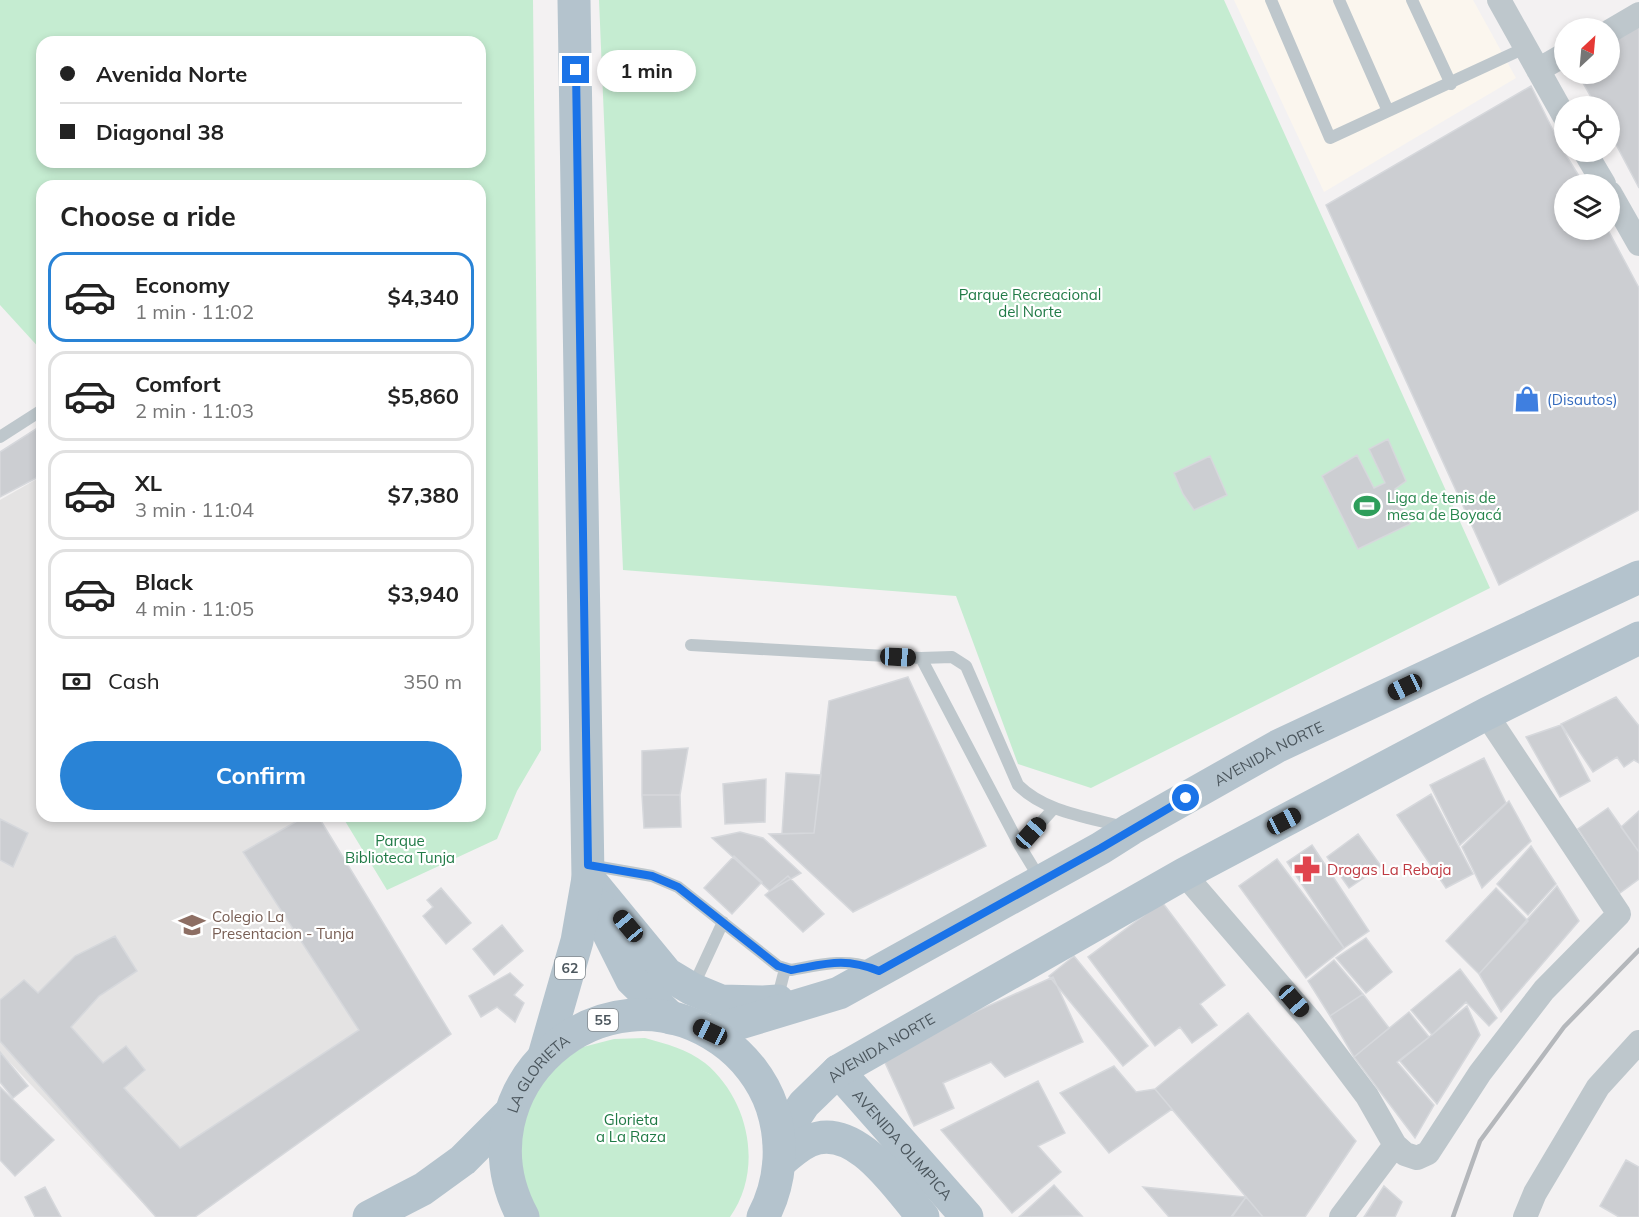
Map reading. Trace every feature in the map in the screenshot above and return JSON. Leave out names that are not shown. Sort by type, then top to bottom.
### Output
[{"type":"main road","name":"62","points":[[544,1056],[577,941],[588,872],[574,0]]},
{"type":"main road","name":"AVENIDA NORTE","points":[[710,1032],[839,993],[1101,848],[1278,746],[1639,577]]},
{"type":"main road","name":"AVENIDA NORTE","points":[[779,1152],[804,1104],[838,1071],[1184,874],[1486,714],[1639,638]]},
{"type":"main road","name":"62","points":[[588,872],[607,930],[632,980],[671,1018]]},
{"type":"main road","points":[[588,872],[668,974],[692,989],[721,1001],[763,1002],[839,993]]},
{"type":"main road","name":"LA GLORIETA","points":[[523,1217],[513,1196],[506,1165],[506,1134],[510,1113],[518,1092],[530,1073],[559,1042],[593,1023],[631,1015],[651,1015],[691,1023],[710,1032],[745,1060],[769,1098],[776,1119],[779,1152],[772,1196],[762,1217]]},
{"type":"main road","name":"AVENIDA OLIMPICA","points":[[838,1071],[967,1217]]},
{"type":"main road","points":[[369,1217],[423,1189],[463,1160],[510,1113]]},
{"type":"main road","points":[[779,1152],[810,1140],[831,1137],[850,1142],[869,1155],[923,1217]]},
{"type":"street","points":[[1499,0],[1554,98]]},
{"type":"street","points":[[1620,25],[1639,14]]},
{"type":"street","points":[[1538,70],[1554,61]]},
{"type":"street","points":[[1620,211],[1639,244]]},
{"type":"street","points":[[1184,874],[1309,1019],[1367,1096],[1395,1145],[1405,1154],[1417,1158],[1428,1153],[1480,1073],[1544,990],[1620,914],[1486,714]]},
{"type":"street","points":[[1525,1217],[1535,1193],[1598,1087],[1639,1042]]},
{"type":"street","points":[[1341,1217],[1395,1145]]},
{"type":"lane","points":[[1271,0],[1330,138],[1527,47]]},
{"type":"lane","points":[[1339,0],[1388,111]]},
{"type":"lane","points":[[1412,0],[1451,84]]},
{"type":"lane","points":[[0,437],[36,414]]},
{"type":"lane","points":[[691,645],[921,658],[952,657],[966,666],[1018,785],[1029,796],[1054,808],[1131,829]]},
{"type":"lane","points":[[921,658],[1040,880]]},
{"type":"lane","points":[[1020,846],[1054,808]]},
{"type":"lane","points":[[588,872],[652,876],[678,887],[778,966],[785,969],[837,962],[861,964],[879,971]]},
{"type":"lane","points":[[692,989],[723,922]]},
{"type":"lane","points":[[777,1001],[785,969]]},
{"type":"shaded area","points":[[1234,0],[1473,0],[1516,78],[1324,192]]},
{"type":"shaded area","name":"Colegio La Presentacion - Tunja","points":[[36,479],[36,822],[322,822],[451,1034],[195,1217],[156,1217],[0,1052],[0,500]]},
{"type":"green space","name":"Parque Biblioteca Tunja","points":[[0,0],[533,0],[541,750],[517,791],[497,839],[387,890],[346,822],[486,822],[486,180],[36,180],[36,344],[0,305]]},
{"type":"green space","name":"Parque Recreacional del Norte","points":[[599,0],[1224,0],[1490,588],[1091,788],[1018,764],[956,596],[623,570]]},
{"type":"green space","name":"Glorieta a La Raza","points":[[645,1038],[698,1058],[720,1078],[732,1096],[747,1135],[749,1157],[747,1178],[730,1217],[533,1217],[516,1177],[520,1115],[556,1064],[583,1047],[614,1039]]},
{"type":"building","points":[[1639,24],[1639,188],[1620,152],[1620,96],[1590,96],[1584,84],[1620,84],[1620,34]]},
{"type":"building","name":"(Disautos)","points":[[1531,86],[1554,132],[1554,162],[1570,162],[1578,174],[1554,174],[1554,240],[1613,240],[1639,288],[1639,510],[1499,585],[1326,205]]},
{"type":"building","points":[[36,429],[36,478],[0,497],[0,452]]},
{"type":"building","points":[[1388,439],[1406,481],[1395,489],[1410,524],[1358,549],[1322,476],[1357,455],[1374,488],[1385,483],[1369,449]]},
{"type":"building","points":[[1210,456],[1227,495],[1194,510],[1183,494],[1174,473]]},
{"type":"building","points":[[908,677],[986,846],[853,912],[769,834],[814,833],[829,701]]},
{"type":"building","points":[[1616,697],[1639,726],[1639,763],[1634,760],[1624,767],[1617,757],[1593,772],[1561,724]]},
{"type":"building","points":[[1561,725],[1590,781],[1560,797],[1526,737]]},
{"type":"building","points":[[688,748],[680,795],[642,795],[642,751]]},
{"type":"building","points":[[1484,758],[1506,803],[1460,845],[1430,785]]},
{"type":"building","points":[[786,773],[821,775],[814,833],[782,834]]},
{"type":"building","points":[[766,779],[765,822],[725,824],[723,784]]},
{"type":"building","points":[[1431,794],[1473,874],[1446,888],[1397,815]]},
{"type":"building","points":[[642,795],[680,795],[681,827],[644,828]]},
{"type":"building","points":[[1509,801],[1531,841],[1482,888],[1462,847]]},
{"type":"building","points":[[1608,808],[1639,852],[1639,879],[1620,893],[1578,829]]},
{"type":"building","points":[[1639,811],[1639,852],[1621,827]]},
{"type":"building","points":[[0,819],[28,833],[13,867],[0,860]]},
{"type":"building","points":[[296,822],[322,822],[451,1034],[195,1217],[156,1217],[0,1041],[0,1000],[24,980],[38,993],[75,956],[115,936],[137,971],[99,996],[71,1027],[103,1063],[126,1046],[145,1070],[124,1088],[180,1148],[359,1030],[243,852]]},
{"type":"building","points":[[740,832],[763,838],[801,873],[770,891],[712,838]]},
{"type":"building","points":[[1358,834],[1381,866],[1349,888],[1327,857]]},
{"type":"building","points":[[1312,845],[1369,931],[1344,948],[1287,862]]},
{"type":"building","points":[[1531,846],[1556,884],[1528,915],[1497,884]]},
{"type":"building","points":[[734,856],[762,882],[732,914],[704,888]]},
{"type":"building","points":[[1277,859],[1344,948],[1306,978],[1239,886]]},
{"type":"building","points":[[788,876],[824,914],[803,932],[765,895]]},
{"type":"building","points":[[1557,886],[1579,921],[1501,1012],[1479,974]]},
{"type":"building","points":[[441,888],[471,923],[446,944],[423,916],[433,907],[427,900]]},
{"type":"building","points":[[1496,888],[1528,921],[1479,974],[1446,941]]},
{"type":"building","points":[[1162,902],[1225,985],[1200,1004],[1217,1025],[1192,1043],[1180,1027],[1155,1046],[1088,957]]},
{"type":"building","points":[[502,925],[523,951],[494,975],[473,949]]},
{"type":"building","points":[[1366,938],[1392,972],[1366,993],[1336,958]]},
{"type":"building","points":[[1074,956],[1148,1046],[1123,1066],[1049,976]]},
{"type":"building","points":[[1334,960],[1363,994],[1330,1016],[1308,981]]},
{"type":"building","points":[[1460,969],[1497,1018],[1489,1026],[1466,1002],[1432,1035],[1411,1010]]},
{"type":"building","points":[[510,973],[523,985],[514,995],[524,1003],[515,1022],[497,1007],[481,1017],[469,996]]},
{"type":"building","points":[[1053,977],[1083,1042],[1005,1077],[991,1062],[943,1083],[954,1108],[914,1126],[881,1054]]},
{"type":"building","points":[[1363,994],[1389,1028],[1354,1057],[1330,1016]]},
{"type":"building","points":[[1467,1006],[1480,1035],[1437,1104],[1400,1061]]},
{"type":"building","points":[[1409,1012],[1429,1037],[1397,1062],[1434,1105],[1415,1138],[1354,1057]]},
{"type":"building","points":[[1248,1013],[1356,1141],[1305,1217],[1263,1217],[1155,1089]]},
{"type":"building","points":[[0,1052],[28,1086],[13,1098],[0,1082]]},
{"type":"building","points":[[1114,1066],[1136,1092],[1155,1089],[1172,1109],[1109,1153],[1060,1093]]},
{"type":"building","points":[[1038,1081],[1065,1133],[1038,1146],[1061,1172],[1012,1213],[941,1130]]},
{"type":"building","points":[[0,1087],[54,1140],[15,1176],[0,1160]]},
{"type":"building","points":[[1626,1160],[1639,1167],[1639,1217],[1619,1217],[1600,1206]]},
{"type":"building","points":[[1054,1185],[1082,1216],[1019,1217]]},
{"type":"building","points":[[1384,1186],[1402,1202],[1395,1217],[1364,1217]]},
{"type":"building","points":[[45,1187],[61,1217],[35,1217],[25,1197]]},
{"type":"building","points":[[1143,1187],[1246,1197],[1231,1217],[1169,1217]]},
{"type":"building","points":[[1246,1197],[1263,1217],[1232,1217]]},
{"type":"railway","points":[[1453,1217],[1480,1141],[1564,1027],[1639,950]]},
{"type":"place","name":"(Disautos)","points":[[1527,399]]},
{"type":"place","name":"Liga de tenis de mesa de Boyacá","points":[[1367,506]]},
{"type":"place","name":"Drogas La Rebaja","points":[[1307,869]]},
{"type":"place","name":"Colegio La Presentacion - Tunja","points":[[192,925]]},
{"type":"route","points":[[576,70],[588,865],[652,876],[678,887],[778,966],[785,969],[837,962],[861,964],[879,971],[1101,848],[1186,798]]}]
